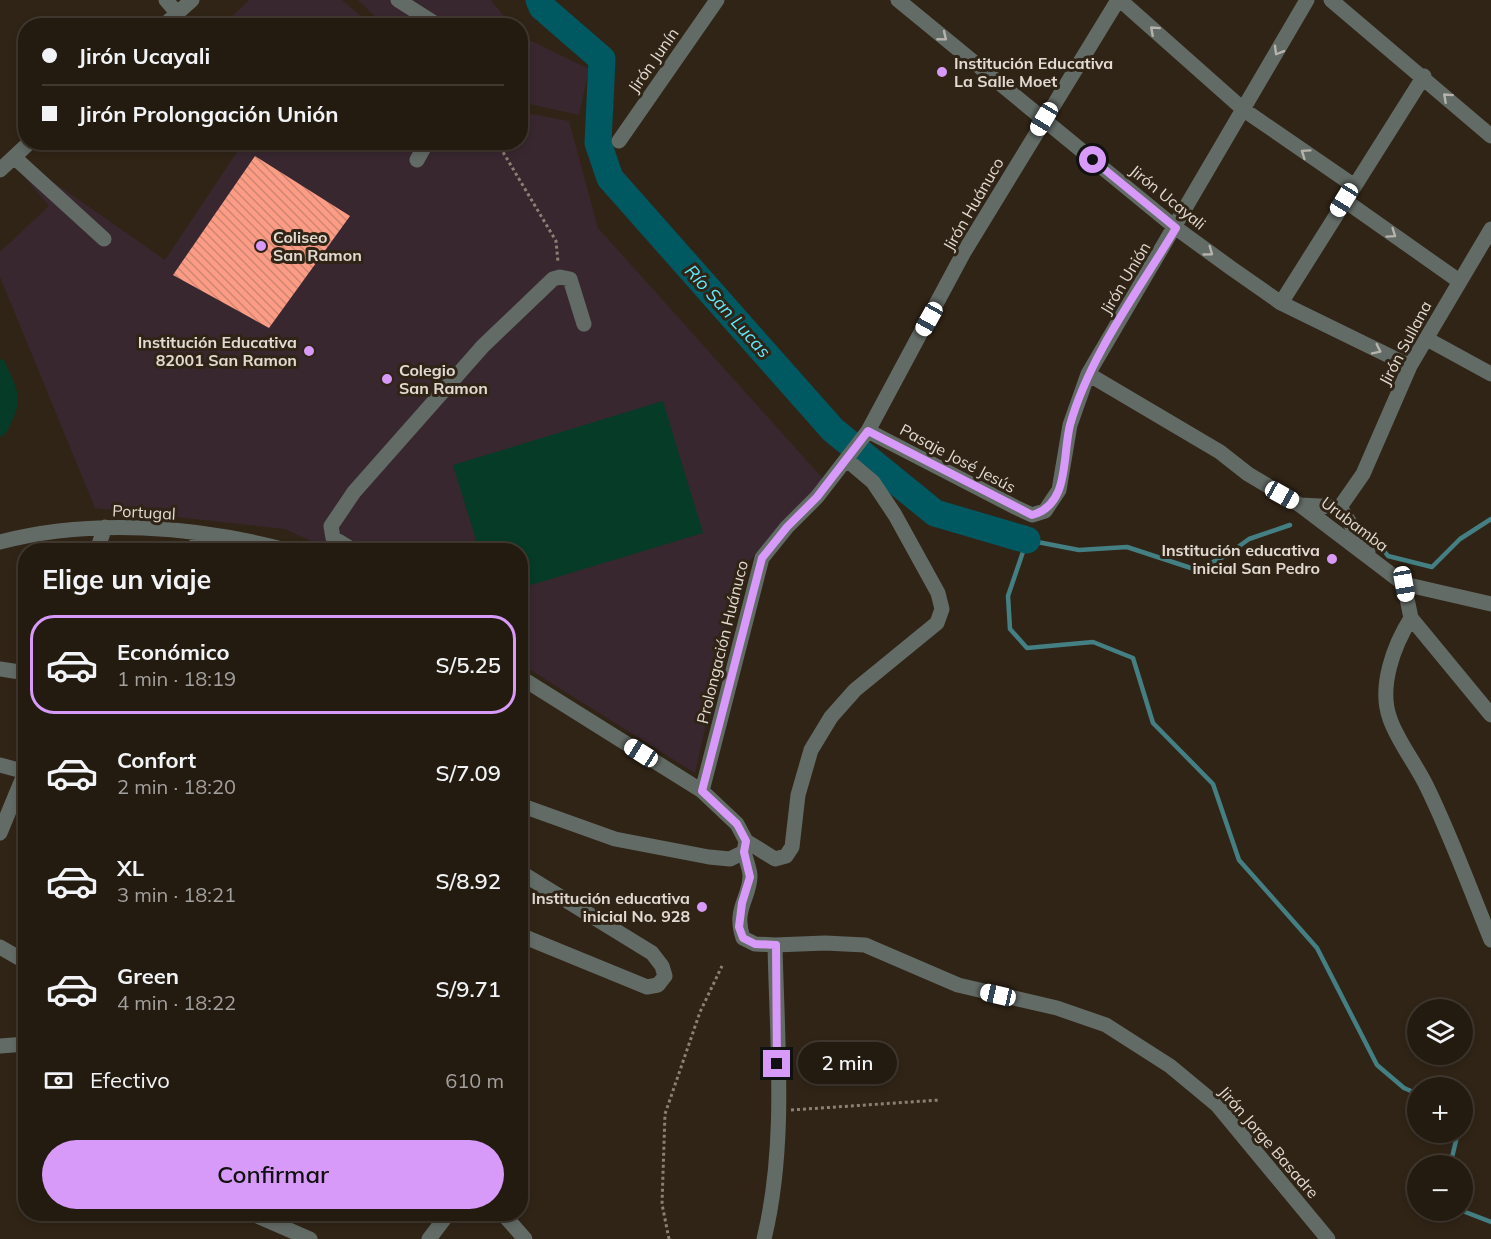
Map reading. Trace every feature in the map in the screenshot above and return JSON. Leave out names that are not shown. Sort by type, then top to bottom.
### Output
[{"type":"street","points":[[166,0],[177,13]]},
{"type":"street","points":[[172,18],[192,0]]},
{"type":"street","points":[[398,0],[426,18]]},
{"type":"street","name":"Jirón Junín","points":[[619,141],[717,0]]},
{"type":"street","name":"Jirón Ucayali","points":[[897,0],[1176,228],[1281,303],[1410,366]]},
{"type":"street","points":[[1119,0],[1244,110],[1353,185]]},
{"type":"street","name":"Jirón Huánuco","points":[[865,434],[964,252],[1119,0]]},
{"type":"street","name":"Jirón Unión","points":[[1032,515],[1045,511],[1059,490],[1070,425],[1088,374],[1176,228],[1307,0]]},
{"type":"street","points":[[1331,0],[1424,76],[1491,135]]},
{"type":"street","points":[[1281,303],[1353,185],[1424,76]]},
{"type":"street","points":[[0,170],[21,150]]},
{"type":"street","points":[[417,160],[423,150]]},
{"type":"street","points":[[14,157],[104,239]]},
{"type":"street","points":[[1344,200],[1459,281]]},
{"type":"street","name":"Jirón Sullana","points":[[1340,507],[1363,474],[1410,366],[1459,281],[1489,238]]},
{"type":"street","points":[[341,543],[333,538],[331,526],[354,492],[483,346],[553,279],[560,277],[570,279],[584,324]]},
{"type":"street","points":[[1427,339],[1491,374]]},
{"type":"street","name":"Urubamba","points":[[1088,374],[1220,452],[1248,474],[1300,505],[1404,584]]},
{"type":"street","name":"Prolongación Huánuco","points":[[702,791],[762,558],[849,457],[865,434]]},
{"type":"street","name":"Pasaje José Jesús","points":[[865,434],[1032,515]]},
{"type":"street","points":[[528,682],[702,791],[737,824],[745,847],[775,859],[786,856],[792,847],[798,795],[811,750],[831,717],[855,690],[937,623],[942,609],[938,593],[895,515],[873,482],[849,457]]},
{"type":"street","points":[[1300,505],[1340,507],[1372,558]]},
{"type":"street","points":[[100,543],[105,527]]},
{"type":"street","name":"Portugal","points":[[0,542],[40,533],[105,527],[200,532],[253,543]]},
{"type":"street","points":[[196,543],[200,532]]},
{"type":"street","points":[[1491,604],[1404,584],[1411,618],[1491,715]]},
{"type":"street","points":[[1411,618],[1398,640],[1391,661],[1387,683],[1389,718],[1428,788],[1491,940]]},
{"type":"street","points":[[0,669],[18,671]]},
{"type":"street","points":[[0,765],[18,769]]},
{"type":"street","points":[[0,833],[18,788]]},
{"type":"street","points":[[528,808],[615,839],[708,857],[730,859],[745,847]]},
{"type":"street","name":"Jirón Jorge Basadre","points":[[745,847],[750,877],[742,903],[739,927],[743,938],[755,944],[866,945],[958,986],[1057,1008],[1106,1025],[1170,1066],[1217,1105],[1328,1239]]},
{"type":"street","points":[[528,877],[652,953],[662,966],[665,976],[658,985],[647,987],[528,938]]},
{"type":"street","points":[[764,1239],[774,1196],[777,1110],[776,945]]},
{"type":"street","points":[[0,1046],[18,1045]]},
{"type":"street","points":[[269,1221],[310,1239]]},
{"type":"street","points":[[429,1239],[443,1221]]},
{"type":"street","points":[[509,1221],[525,1239]]},
{"type":"path","points":[[502,150],[556,241],[558,265],[553,279]]},
{"type":"path","points":[[669,1239],[662,1204],[665,1114],[700,1012],[722,966]]},
{"type":"path","points":[[777,1110],[940,1100]]},
{"type":"shaded area","points":[[249,0],[342,0],[363,18],[230,18]]},
{"type":"shaded area","points":[[358,0],[491,0],[505,18],[377,18]]},
{"type":"shaded area","points":[[528,39],[589,69],[579,115],[528,104]]},
{"type":"shaded area","name":"Colegio San Ramon","points":[[528,113],[569,121],[598,228],[825,481],[740,571],[695,773],[528,668],[528,543],[315,543],[285,529],[95,508],[0,277],[0,252],[49,206],[19,171],[26,163],[165,260],[238,150],[528,150]]},
{"type":"green space","points":[[0,359],[4,360],[15,384],[18,398],[11,423],[6,433],[0,437]]},
{"type":"green space","points":[[663,401],[703,533],[528,586],[528,543],[477,543],[453,465]]},
{"type":"building","name":"Coliseo San Ramon","points":[[255,156],[350,216],[269,328],[173,275]]},
{"type":"waterway","name":"Río San Lucas","points":[[539,0],[542,7],[602,59],[598,143],[610,178],[833,430],[935,513],[1027,540]]},
{"type":"waterway","points":[[1372,535],[1388,556],[1432,567],[1460,539],[1491,519]]},
{"type":"waterway","points":[[1290,525],[1249,539],[1227,555],[1197,570],[1127,547],[1079,550],[1027,540],[1008,596],[1010,629],[1027,648],[1093,642],[1133,658],[1153,723],[1213,784],[1239,860],[1317,948],[1377,1065],[1407,1089]]},
{"type":"waterway","points":[[1453,1155],[1455,1143]]},
{"type":"waterway","points":[[1473,1215],[1491,1222]]},
{"type":"place","name":"Institución Educativa La Salle Moet","points":[[942,72]]},
{"type":"place","name":"Coliseo San Ramon","points":[[261,246]]},
{"type":"place","name":"Institución Educativa 82001 San Ramon","points":[[309,351]]},
{"type":"place","name":"Colegio San Ramon","points":[[387,379]]},
{"type":"place","name":"Institución educativa inicial San Pedro","points":[[1332,559]]},
{"type":"place","name":"Institución educativa inicial No. 928","points":[[702,907]]},
{"type":"route","points":[[777,1064],[776,945],[755,944],[743,938],[739,927],[742,903],[750,877],[744,852],[746,841],[737,824],[702,791],[762,558],[787,527],[817,497],[868,431],[1032,515],[1045,511],[1054,502],[1059,490],[1070,425],[1088,374],[1176,228],[1093,160]]}]
